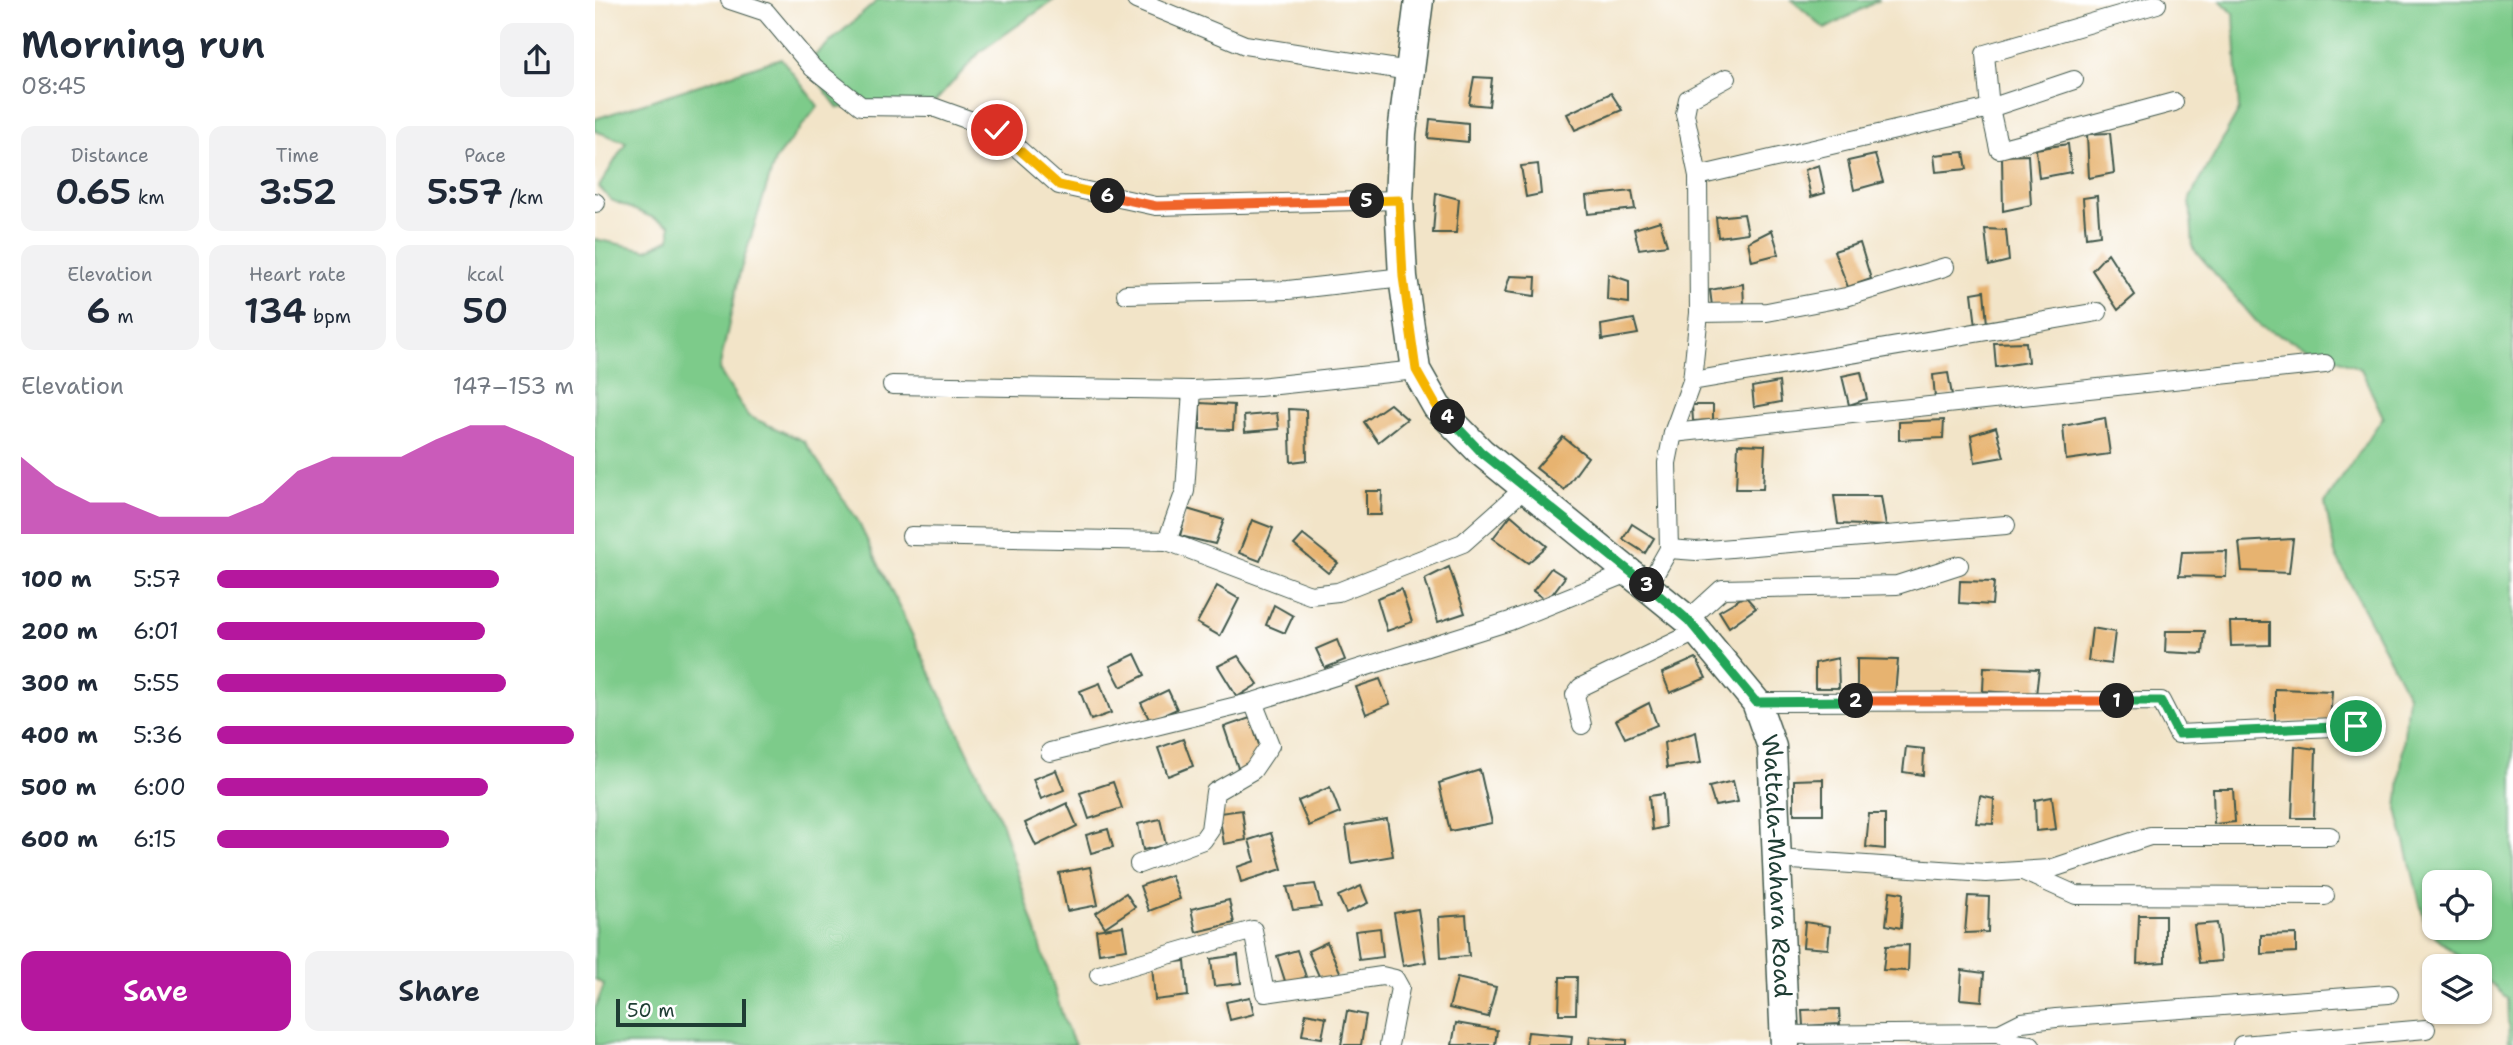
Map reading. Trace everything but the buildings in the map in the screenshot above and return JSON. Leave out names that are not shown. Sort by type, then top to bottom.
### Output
[{"type":"main road","name":"Wattala-Mahara Road","points":[[1419,0],[1402,133],[1399,200],[1403,277],[1416,370],[1437,407],[1481,452],[1640,579],[1693,625],[1756,702],[1772,747],[1785,1040]]},
{"type":"street","points":[[730,0],[766,12],[813,68],[861,106],[933,107],[997,130],[1059,185],[1156,206],[1399,200]]},
{"type":"street","points":[[1136,0],[1245,45],[1409,71]]},
{"type":"street","points":[[2157,4],[1985,54],[1990,108],[1999,149],[2174,102]]},
{"type":"street","points":[[1050,752],[1253,702],[1640,579],[1669,550],[1667,463],[1673,433],[1692,381],[1699,313],[1699,176],[1685,114],[1688,99],[1727,78]]},
{"type":"street","points":[[1699,176],[1990,108],[2074,80]]},
{"type":"street","points":[[1699,313],[1767,312],[1846,297],[1945,267]]},
{"type":"street","points":[[1126,294],[1287,290],[1403,277]]},
{"type":"street","points":[[1692,381],[2098,312]]},
{"type":"street","points":[[1673,433],[2325,364]]},
{"type":"street","points":[[892,385],[1192,390],[1259,387],[1416,370]]},
{"type":"street","points":[[1167,541],[1185,491],[1192,390]]},
{"type":"street","points":[[911,536],[1167,541],[1310,595],[1338,592],[1463,543],[1525,488]]},
{"type":"street","points":[[1669,550],[1696,551],[2006,525]]},
{"type":"street","points":[[1582,724],[1575,695],[1581,687],[1693,625],[1722,589],[1897,585],[1959,565]]},
{"type":"street","points":[[1756,702],[2161,701],[2178,734],[2356,726]]},
{"type":"street","points":[[1139,864],[1203,841],[1210,830],[1215,792],[1253,770],[1270,745],[1253,702]]},
{"type":"street","points":[[1777,859],[1986,873],[2050,869],[2150,836],[2330,836]]},
{"type":"street","points":[[2022,871],[2076,894],[2325,896]]},
{"type":"street","points":[[1099,975],[1253,930],[1265,993],[1382,976],[1395,979],[1401,988],[1389,1045]]},
{"type":"street","points":[[1785,1040],[2000,1034],[2022,1022],[2056,1018],[2389,994]]},
{"type":"street","points":[[2242,1045],[2426,1029]]},
{"type":"street","points":[[2000,1034],[2014,1043],[2031,1045]]},
{"type":"green space","points":[[878,0],[1054,0],[981,51],[934,103],[838,108],[805,64]]},
{"type":"green space","points":[[1792,0],[1879,0],[1825,29]]},
{"type":"green space","points":[[2220,0],[2513,0],[2513,1045],[2509,1045],[2507,998],[2492,985],[2492,954],[2456,954],[2440,940],[2492,940],[2492,870],[2422,870],[2422,912],[2397,809],[2408,695],[2335,554],[2325,503],[2383,417],[2361,369],[2261,327],[2193,248],[2190,198],[2239,110],[2234,14]]},
{"type":"green space","points":[[781,58],[818,106],[775,160],[740,272],[719,370],[748,416],[804,441],[857,519],[1001,821],[1065,1023],[1075,1045],[595,1045],[595,1009],[604,985],[595,979],[595,239],[647,250],[670,239],[670,225],[611,200],[599,187],[626,142],[595,131],[595,119]]},
{"type":"route","points":[[997,130],[1059,185],[1156,206],[1399,200],[1403,277],[1416,370],[1437,407],[1481,452],[1593,540],[1688,620],[1756,702],[2161,701],[2178,734],[2356,726]]}]
